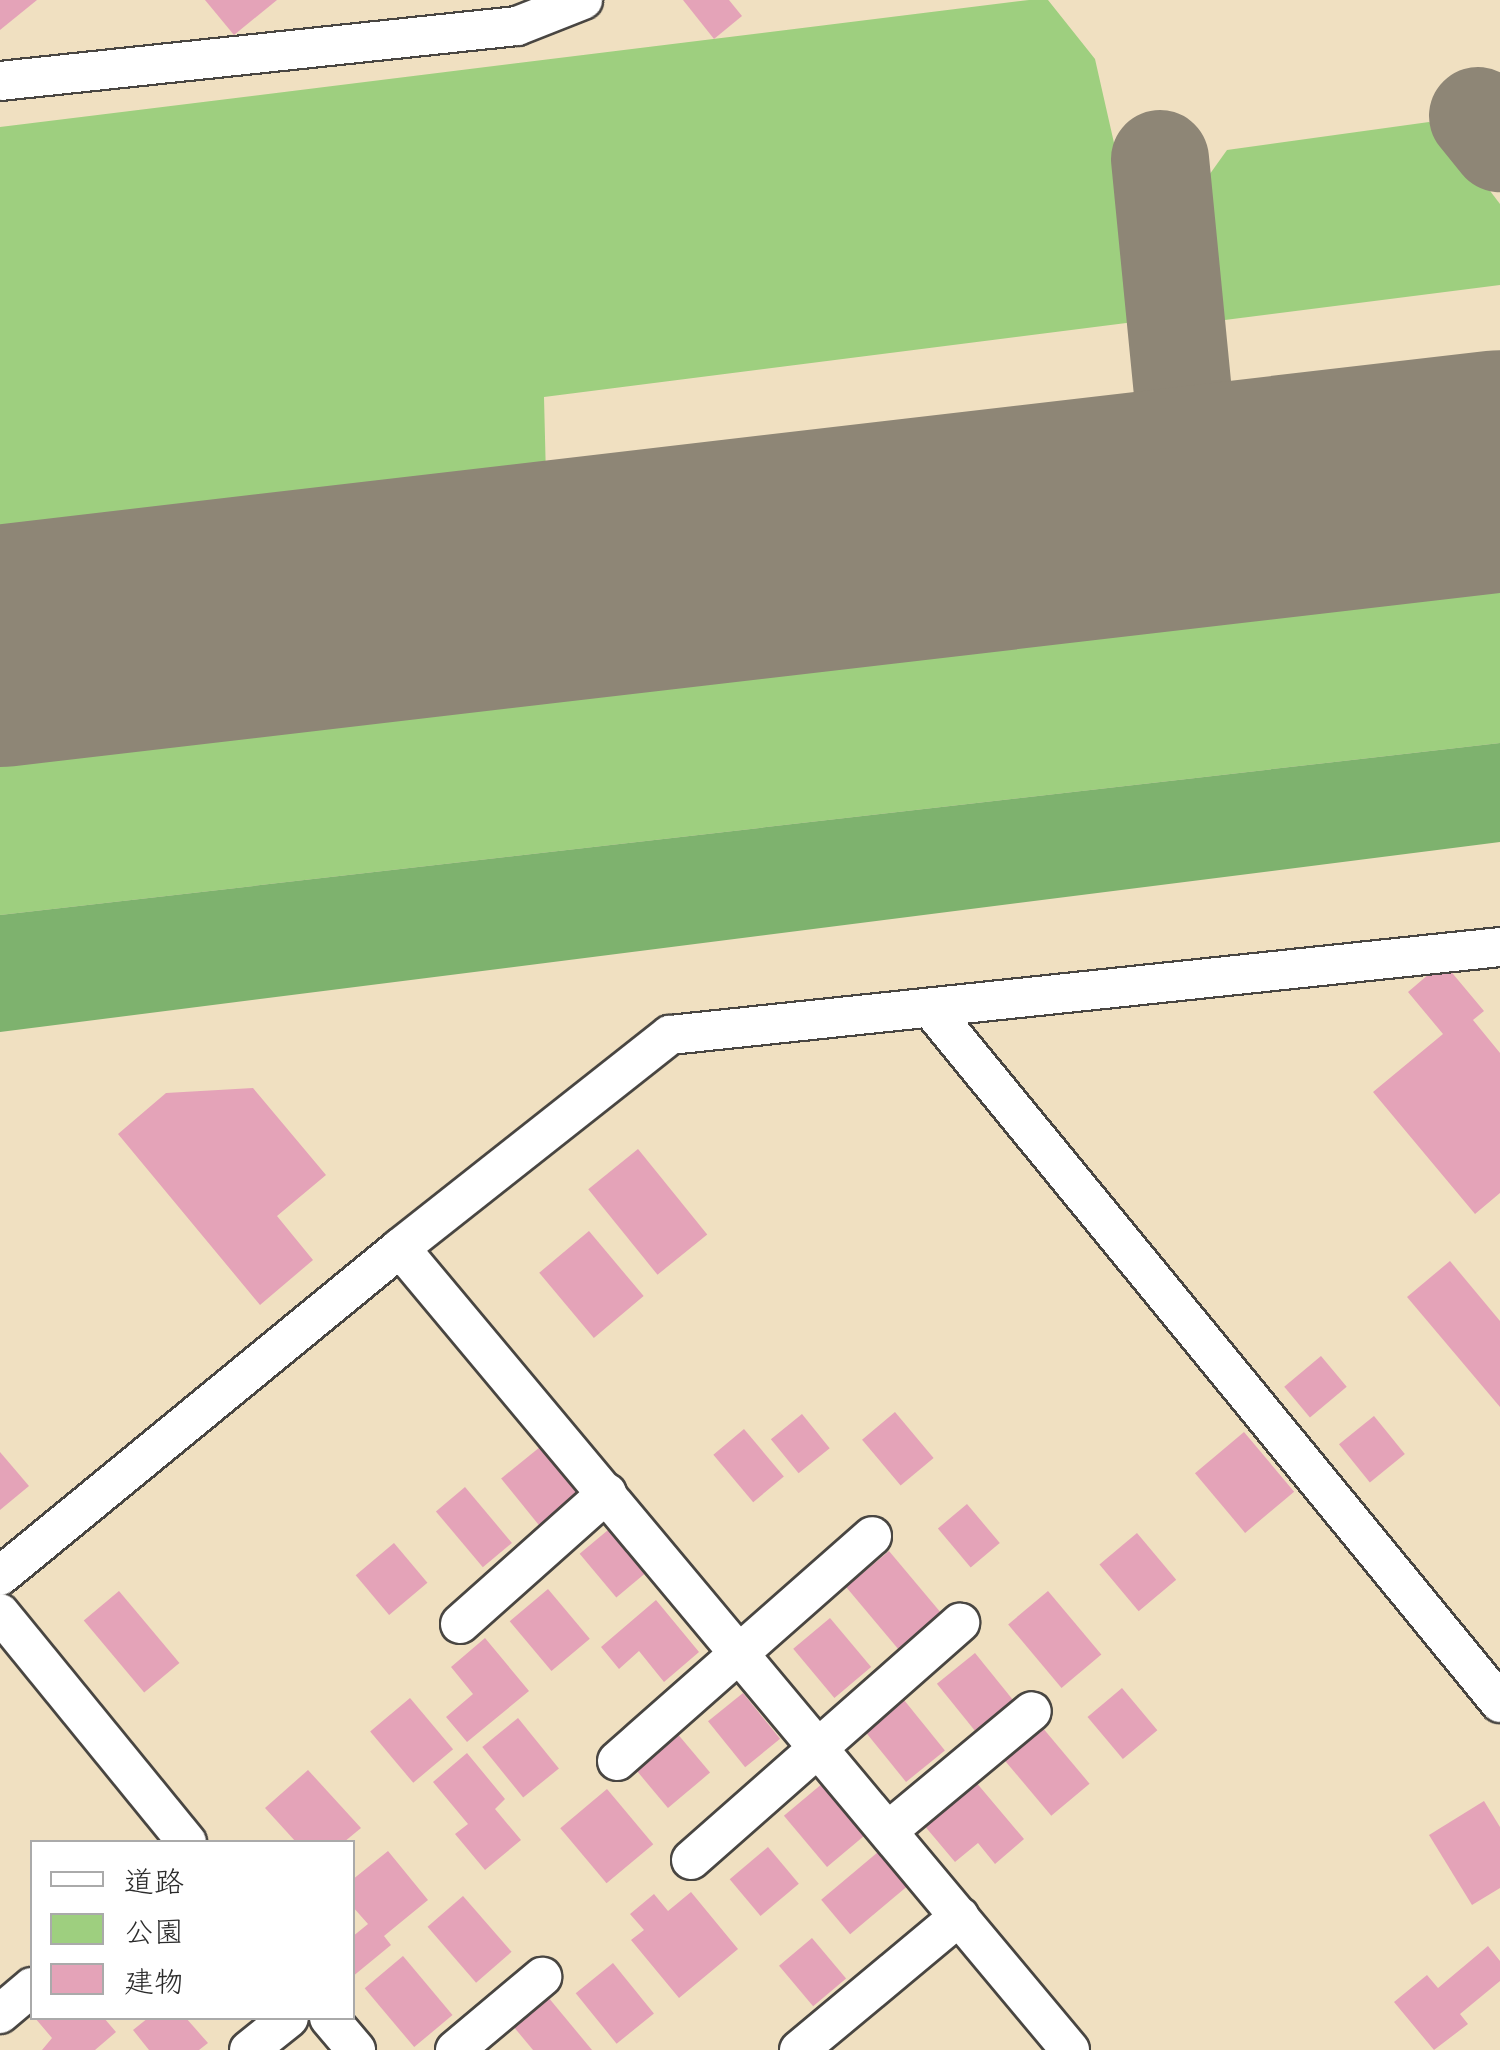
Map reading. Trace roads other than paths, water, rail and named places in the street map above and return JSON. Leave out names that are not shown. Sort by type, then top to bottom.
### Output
[{"type":"street","points":[[0,81],[518,26],[578,2]]},
{"type":"street","points":[[0,1576],[400,1248],[670,1035],[1500,947]]},
{"type":"street","points":[[932,1010],[1500,1703]]},
{"type":"street","points":[[400,1248],[1070,2050]]},
{"type":"street","points":[[460,1624],[607,1493]]},
{"type":"street","points":[[617,1761],[872,1536]]},
{"type":"street","points":[[0,1613],[185,1840]]},
{"type":"street","points":[[690,1860],[960,1623]]},
{"type":"street","points":[[888,1831],[1032,1712]]},
{"type":"street","points":[[799,2050],[960,1916]]},
{"type":"street","points":[[455,2050],[542,1978]]},
{"type":"street","points":[[0,2014],[30,1989]]},
{"type":"street","points":[[249,2050],[286,2020]]},
{"type":"street","points":[[331,2020],[356,2050]]}]
